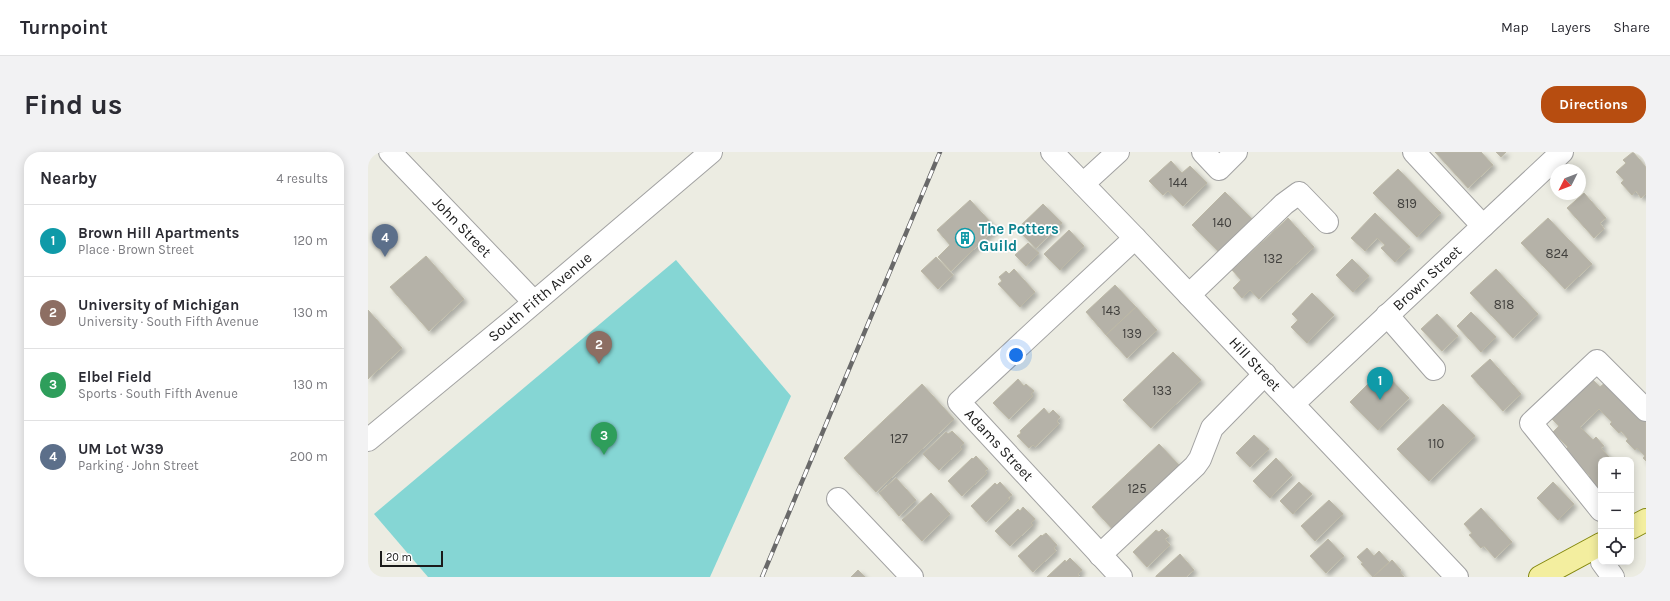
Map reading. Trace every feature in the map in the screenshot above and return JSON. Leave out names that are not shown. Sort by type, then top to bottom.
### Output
[{"type":"main road","points":[[1634,526],[1646,520]]},
{"type":"main road","points":[[1540,577],[1598,554]]},
{"type":"street","name":"John Street","points":[[390,152],[534,302]]},
{"type":"street","name":"South Fifth Avenue","points":[[368,440],[711,152]]},
{"type":"street","name":"Hill Street","points":[[1052,152],[1457,577]]},
{"type":"street","points":[[1083,184],[1118,152]]},
{"type":"street","points":[[1203,152],[1218,168],[1236,152]]},
{"type":"street","points":[[1414,152],[1483,226]]},
{"type":"street","name":"Brown Street","points":[[1293,404],[1483,226],[1557,154]]},
{"type":"street","points":[[1189,295],[1284,204],[1299,193],[1327,222]]},
{"type":"street","name":"Adams Street","points":[[1120,577],[959,402],[1135,238]]},
{"type":"street","points":[[1387,315],[1434,369]]},
{"type":"street","points":[[1598,506],[1531,423],[1597,361],[1646,410]]},
{"type":"street","points":[[1100,555],[1195,466],[1200,459],[1212,428],[1264,374]]},
{"type":"street","points":[[838,499],[912,577]]},
{"type":"street","points":[[1606,565],[1613,577]]},
{"type":"shaded area","points":[[676,260],[791,396],[710,577],[428,577],[374,514]]},
{"type":"building","points":[[1435,152],[1481,152],[1493,165],[1468,188]]},
{"type":"building","points":[[1496,152],[1506,152],[1501,157]]},
{"type":"building","points":[[1633,152],[1646,167],[1646,194],[1641,198],[1636,191],[1632,195],[1621,183],[1624,180],[1616,172],[1626,163],[1623,160]]},
{"type":"building","points":[[1171,161],[1182,173],[1190,166],[1207,183],[1183,206],[1168,191],[1163,195],[1149,181]]},
{"type":"building","points":[[1398,169],[1441,213],[1417,237],[1373,193]]},
{"type":"building","points":[[1225,192],[1253,220],[1219,252],[1192,225]]},
{"type":"building","points":[[1586,195],[1606,218],[1600,223],[1604,229],[1594,238],[1567,208],[1576,200],[1586,200]]},
{"type":"building","name":"The Potters Guild","points":[[970,200],[996,228],[951,271],[938,257],[950,245],[937,230]]},
{"type":"building","points":[[1043,204],[1062,223],[1036,248],[1017,229]]},
{"type":"building","points":[[1375,213],[1410,247],[1395,262],[1381,248],[1385,245],[1377,238],[1365,251],[1351,238]]},
{"type":"building","points":[[1288,218],[1314,247],[1259,299],[1250,290],[1242,298],[1233,288],[1241,280],[1232,270]]},
{"type":"building","points":[[1548,218],[1592,264],[1565,289],[1521,243]]},
{"type":"building","points":[[1069,230],[1084,246],[1060,270],[1044,254]]},
{"type":"building","points":[[1028,243],[1039,253],[1026,266],[1015,255]]},
{"type":"building","points":[[426,256],[464,299],[429,331],[390,287]]},
{"type":"building","points":[[936,257],[953,275],[938,289],[921,271]]},
{"type":"building","points":[[1352,259],[1369,276],[1353,292],[1336,275]]},
{"type":"building","points":[[1014,269],[1035,292],[1020,307],[998,284],[1002,281],[999,277],[1006,271],[1009,274]]},
{"type":"building","points":[[1496,269],[1538,314],[1513,338],[1470,293]]},
{"type":"building","points":[[1115,285],[1136,307],[1106,335],[1086,312]]},
{"type":"building","points":[[1312,293],[1334,315],[1307,343],[1291,327],[1298,320],[1292,314]]},
{"type":"building","points":[[1136,307],[1157,330],[1127,358],[1106,335]]},
{"type":"building","points":[[368,310],[402,348],[368,379]]},
{"type":"building","points":[[1471,312],[1496,337],[1481,352],[1457,326]]},
{"type":"building","points":[[1437,314],[1458,336],[1442,351],[1421,329]]},
{"type":"building","points":[[1173,352],[1201,380],[1151,428],[1123,400]]},
{"type":"building","points":[[1490,359],[1521,394],[1503,411],[1471,376]]},
{"type":"building","points":[[1382,370],[1409,398],[1378,430],[1350,402]]},
{"type":"building","points":[[1018,379],[1024,386],[1026,384],[1034,391],[1031,394],[1033,396],[1009,419],[993,403]]},
{"type":"building","points":[[1592,379],[1600,387],[1607,381],[1646,417],[1646,461],[1643,458],[1645,456],[1637,448],[1635,450],[1626,441],[1628,439],[1621,431],[1619,433],[1610,424],[1612,422],[1599,409],[1580,427],[1593,440],[1596,437],[1604,446],[1601,448],[1609,457],[1598,457],[1598,495],[1584,481],[1590,476],[1565,450],[1568,447],[1553,432],[1559,426],[1551,418]]},
{"type":"building","points":[[922,384],[954,419],[876,492],[844,458]]},
{"type":"building","points":[[1443,404],[1475,436],[1429,481],[1397,449]]},
{"type":"building","points":[[1044,408],[1049,414],[1053,410],[1060,417],[1057,421],[1059,424],[1035,447],[1033,445],[1029,448],[1017,436],[1021,433],[1020,431]]},
{"type":"building","points":[[952,431],[964,443],[960,447],[962,449],[939,470],[923,454],[946,432],[948,434]]},
{"type":"building","points":[[1254,435],[1269,449],[1250,467],[1236,453]]},
{"type":"building","points":[[1159,444],[1183,469],[1115,532],[1092,507]]},
{"type":"building","points":[[976,456],[988,469],[985,471],[987,473],[962,496],[948,481]]},
{"type":"building","points":[[1276,458],[1292,475],[1270,498],[1253,481]]},
{"type":"building","points":[[896,478],[916,500],[899,516],[879,493]]},
{"type":"building","points":[[1000,482],[1012,495],[1008,498],[1010,499],[986,522],[971,506],[995,483],[997,485]]},
{"type":"building","points":[[1299,482],[1312,494],[1293,514],[1280,501]]},
{"type":"building","points":[[1553,482],[1574,504],[1558,520],[1537,498]]},
{"type":"building","points":[[931,493],[950,514],[922,541],[902,520]]},
{"type":"building","points":[[1329,500],[1343,514],[1315,541],[1301,526]]},
{"type":"building","points":[[1023,507],[1035,519],[1031,523],[1033,525],[1010,546],[995,531],[1018,509],[1020,511]]},
{"type":"building","points":[[1481,508],[1512,542],[1495,558],[1484,546],[1481,548],[1469,535],[1472,533],[1464,524]]},
{"type":"building","points":[[1162,529],[1169,536],[1165,539],[1170,545],[1147,567],[1133,552],[1156,530],[1159,532]]},
{"type":"building","points":[[1046,533],[1057,545],[1054,548],[1056,551],[1033,572],[1018,556],[1041,535],[1042,536]]},
{"type":"building","points":[[1328,539],[1344,556],[1326,573],[1310,556]]},
{"type":"building","points":[[1367,548],[1374,556],[1379,551],[1389,562],[1373,577],[1361,564],[1363,563],[1357,557]]},
{"type":"building","points":[[1180,554],[1194,570],[1186,577],[1156,577],[1156,576]]},
{"type":"building","points":[[1070,558],[1082,570],[1078,574],[1078,577],[1047,577],[1065,560],[1066,562]]},
{"type":"building","points":[[1392,560],[1401,570],[1400,572],[1404,577],[1373,577]]},
{"type":"building","points":[[858,570],[865,577],[851,577]]},
{"type":"railway","points":[[762,577],[940,152]]},
{"type":"place","name":"The Potters Guild","points":[[965,238]]},
{"type":"place","name":"UM Lot W39","points":[[385,257]]},
{"type":"place","name":"University of Michigan","points":[[599,364]]},
{"type":"place","name":"Brown Hill Apartments","points":[[1380,400]]},
{"type":"place","name":"Elbel Field","points":[[604,455]]}]
